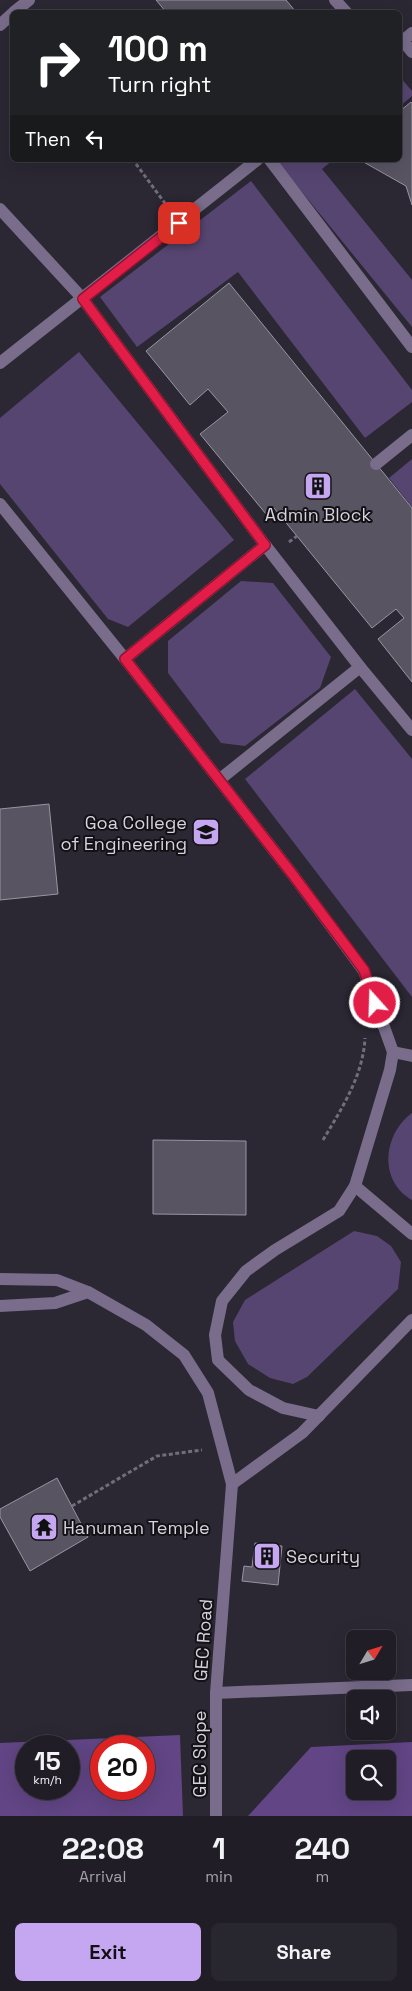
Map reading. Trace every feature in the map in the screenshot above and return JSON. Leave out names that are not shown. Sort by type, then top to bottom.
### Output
[{"type":"street","points":[[17,10],[29,0]]},
{"type":"street","points":[[335,0],[344,10]]},
{"type":"street","points":[[0,25],[10,16]]},
{"type":"street","points":[[405,39],[412,52]]},
{"type":"street","points":[[0,363],[255,162]]},
{"type":"street","points":[[272,162],[412,347]]},
{"type":"street","points":[[0,209],[83,299],[265,545],[360,667],[412,730]]},
{"type":"street","points":[[376,464],[412,435]]},
{"type":"street","points":[[0,504],[125,659],[364,970],[393,1052],[390,1070],[355,1186],[339,1211],[275,1250],[246,1271],[222,1301],[215,1335],[218,1360],[249,1390],[283,1408],[319,1416]]},
{"type":"street","points":[[125,659],[265,545]]},
{"type":"street","points":[[219,780],[360,667]]},
{"type":"street","points":[[393,1052],[412,1056]]},
{"type":"street","points":[[355,1186],[412,1234]]},
{"type":"street","name":"GEC Road","points":[[0,1279],[57,1280],[88,1292],[146,1325],[184,1355],[208,1393],[232,1484],[216,1693],[412,1684]]},
{"type":"street","points":[[0,1306],[55,1303],[88,1292]]},
{"type":"street","points":[[232,1484],[302,1433],[412,1320]]},
{"type":"street","name":"GEC Slope","points":[[216,1693],[216,1816]]},
{"type":"path","points":[[136,164],[179,223]]},
{"type":"path","points":[[323,1140],[348,1099],[364,1054],[365,1034]]},
{"type":"path","points":[[72,1506],[157,1456],[222,1447]]},
{"type":"shaded area","points":[[402,79],[412,91],[412,96],[402,104]]},
{"type":"shaded area","points":[[278,162],[331,162],[322,169],[412,280],[412,327]]},
{"type":"shaded area","points":[[251,181],[412,390],[412,402],[365,438],[238,272],[137,347],[100,297]]},
{"type":"shaded area","points":[[79,352],[234,540],[128,627],[108,619],[0,484],[0,418]]},
{"type":"shaded area","points":[[412,459],[412,507],[389,478]]},
{"type":"shaded area","points":[[241,581],[273,583],[331,657],[320,688],[245,746],[221,743],[168,673],[168,641]]},
{"type":"shaded area","points":[[355,689],[412,759],[412,997],[245,779]]},
{"type":"shaded area","points":[[412,1113],[412,1200],[401,1192],[394,1181],[389,1170],[388,1157],[395,1133],[402,1122]]},
{"type":"shaded area","points":[[354,1231],[377,1236],[391,1246],[401,1262],[398,1289],[307,1377],[293,1384],[270,1378],[248,1364],[235,1341],[233,1322],[245,1300]]},
{"type":"shaded area","points":[[180,1735],[183,1816],[0,1816],[0,1743],[15,1742],[15,1800],[80,1800],[80,1739],[90,1739],[90,1800],[155,1800],[155,1736]]},
{"type":"shaded area","points":[[412,1742],[412,1816],[248,1816],[311,1747]]},
{"type":"building","points":[[156,0],[286,0],[294,10],[164,10]]},
{"type":"building","points":[[412,103],[412,205],[406,186],[364,162],[402,162],[402,109]]},
{"type":"building","name":"Admin Block","points":[[229,283],[412,508],[412,682],[378,639],[404,618],[396,609],[372,628],[274,508],[266,514],[200,434],[228,412],[208,389],[190,405],[146,351]]},
{"type":"building","points":[[49,804],[58,894],[0,900],[0,809]]},
{"type":"building","points":[[153,1140],[246,1141],[246,1215],[153,1214]]},
{"type":"building","name":"Hanuman Temple","points":[[57,1478],[88,1537],[30,1571],[0,1517],[0,1509]]},
{"type":"building","name":"Security","points":[[255,1543],[282,1546],[278,1585],[242,1581],[244,1566],[252,1567]]},
{"type":"place","name":"Admin Block","points":[[318,486]]},
{"type":"place","name":"Goa College of Engineering","points":[[206,832]]},
{"type":"place","name":"Hanuman Temple","points":[[44,1527]]},
{"type":"place","name":"Security","points":[[267,1556]]},
{"type":"route","points":[[179,223],[83,299],[265,545],[125,659],[293,875],[364,970],[375,1003]]}]
